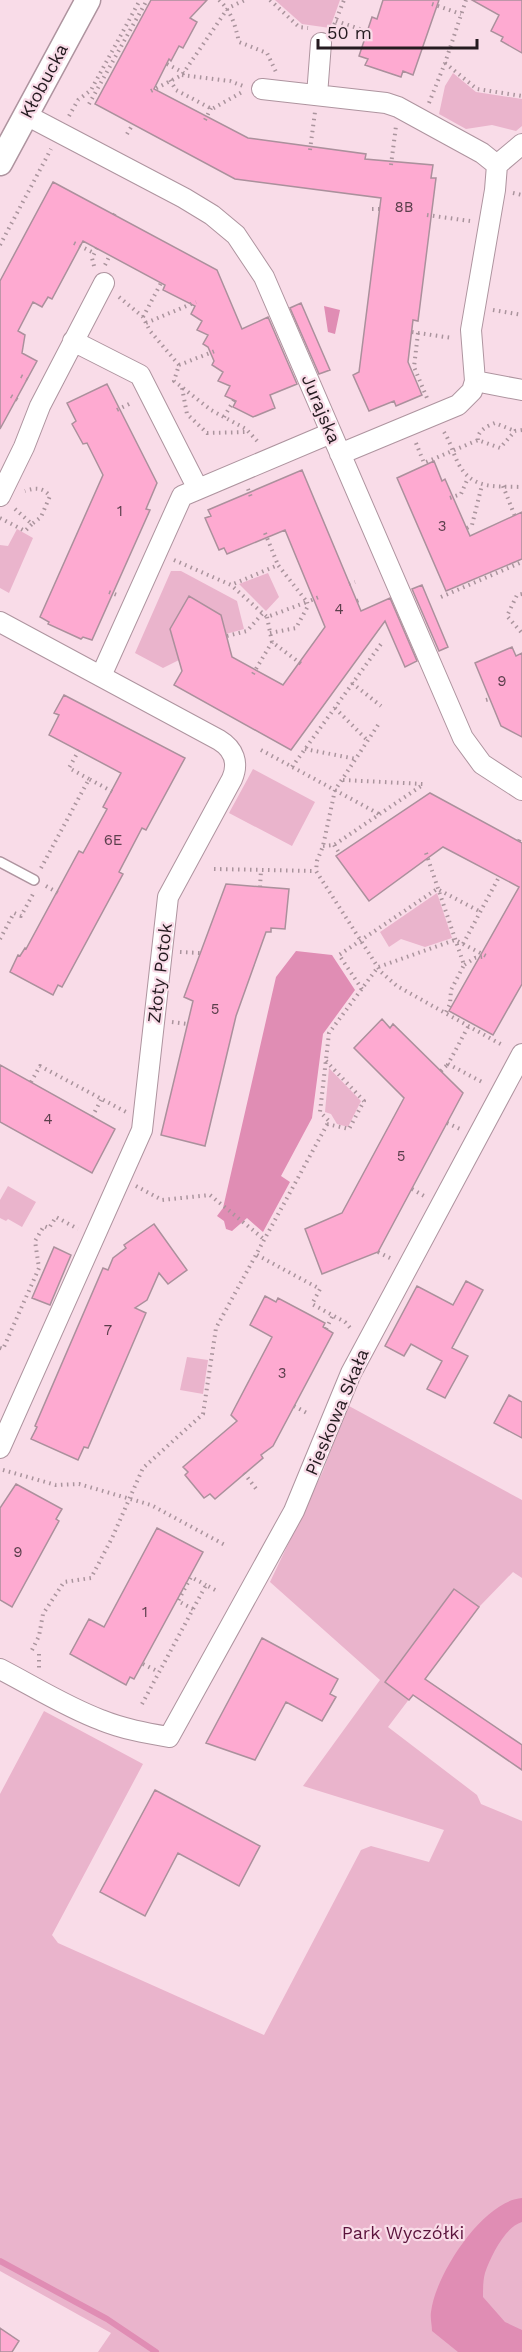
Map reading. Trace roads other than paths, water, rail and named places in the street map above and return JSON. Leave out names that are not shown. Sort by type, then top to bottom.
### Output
[{"type":"street","name":"Kłobucka","points":[[0,163],[88,0]]},
{"type":"street","points":[[317,95],[322,36]]},
{"type":"street","points":[[268,90],[386,103],[482,153],[497,165]]},
{"type":"street","name":"Jurajska","points":[[26,115],[184,198],[212,215],[236,235],[264,277],[463,738],[483,764],[522,790]]},
{"type":"street","points":[[340,454],[458,405],[472,391],[475,381],[471,340],[497,165],[522,144]]},
{"type":"street","points":[[8,497],[40,406],[104,284]]},
{"type":"street","points":[[73,341],[140,375],[198,489]]},
{"type":"street","points":[[475,381],[522,390]]},
{"type":"street","points":[[101,676],[182,496],[331,433]]},
{"type":"street","name":"Złoty Potok","points":[[0,622],[226,744],[236,765],[232,779],[168,897],[142,1130],[0,1448]]},
{"type":"street","name":"Pieskowa Skała","points":[[0,1669],[101,1720],[136,1731],[169,1737],[294,1511],[351,1373],[513,1050]]},
{"type":"lane","points":[[0,862],[34,880]]},
{"type":"waterway","points":[[0,2261],[107,2319],[156,2352]]},
{"type":"park label","name":"Park Wyczółki","points":[[403,2233]]}]
